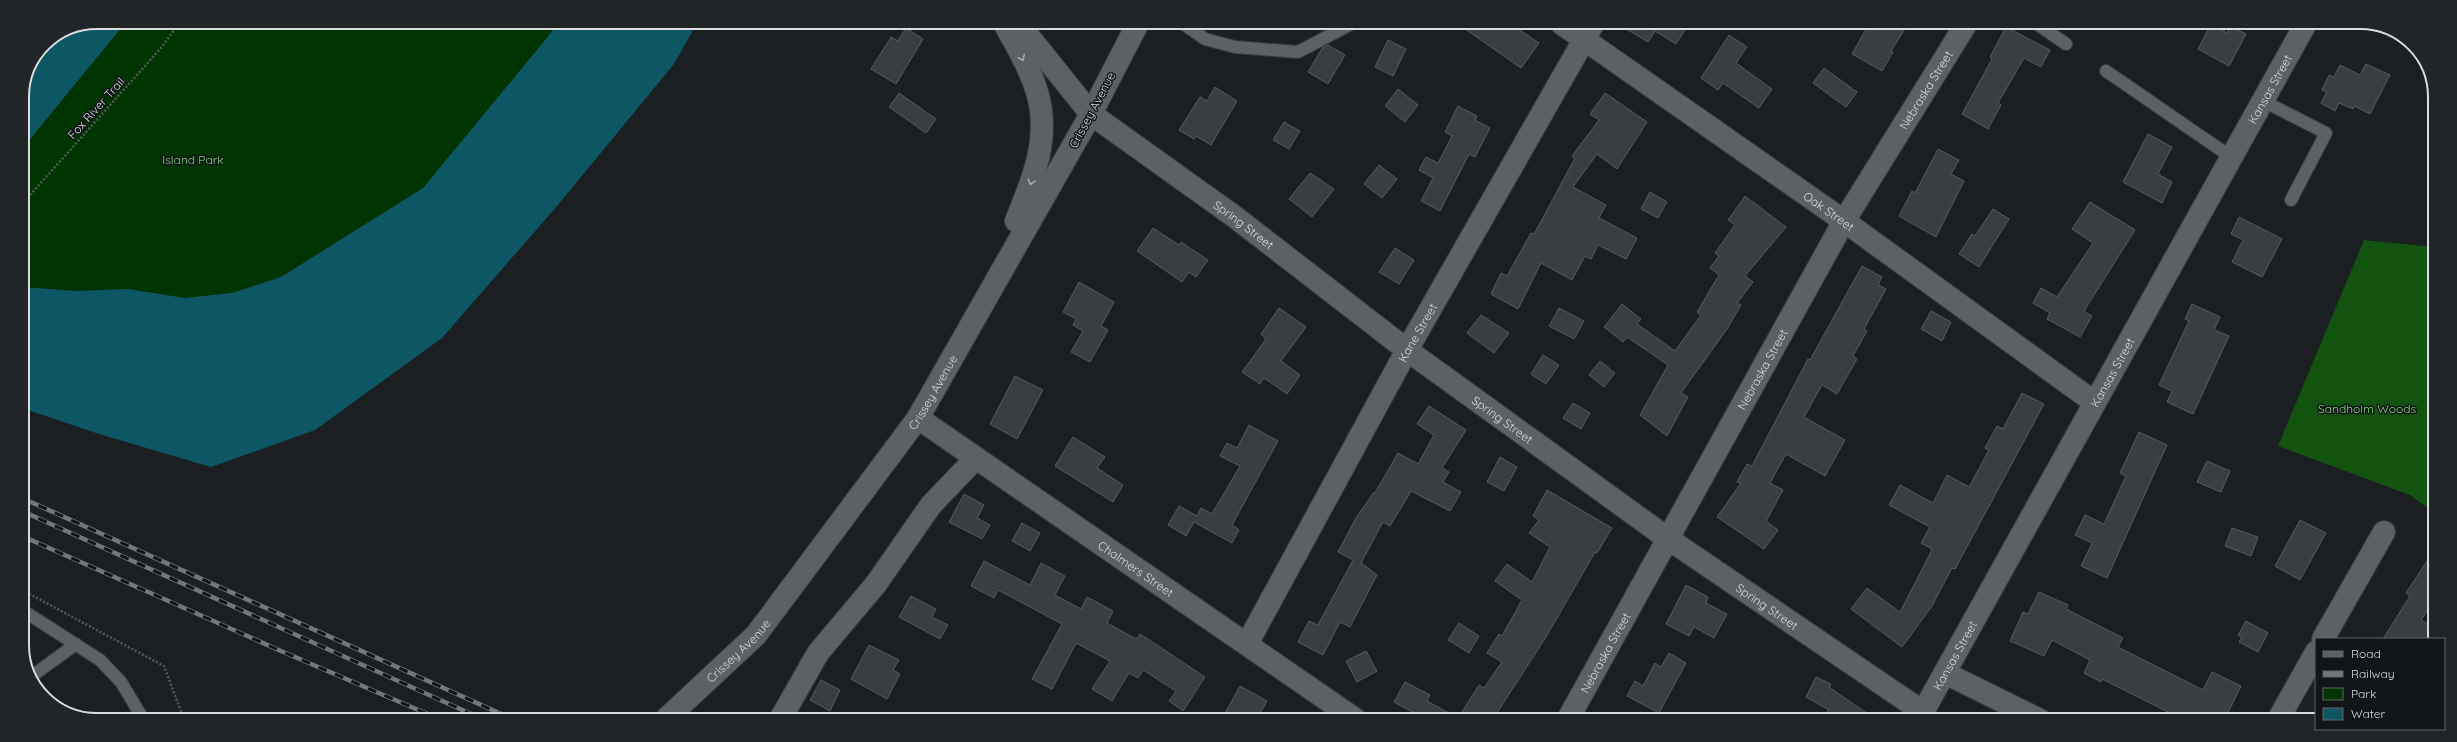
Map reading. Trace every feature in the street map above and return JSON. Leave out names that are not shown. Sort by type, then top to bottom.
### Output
[{"type":"street","points":[[980,306],[1029,190],[1042,148],[1043,117],[1037,91],[1007,29]]},
{"type":"street","name":"Spring Street","points":[[1024,29],[1026,33],[1091,114],[1235,217],[1407,350],[1667,538],[1917,713]]},
{"type":"street","name":"Crissey Avenue","points":[[672,713],[756,635],[918,418],[980,306],[1091,114],[1135,29]]},
{"type":"street","name":"Oak Street","points":[[1578,29],[1588,32],[1844,221],[2094,402]]},
{"type":"street","name":"Nebraska Street","points":[[1571,713],[1844,221],[1963,29]]},
{"type":"street","name":"Kansas Street","points":[[1923,713],[2302,29]]},
{"type":"street","name":"Kane Street","points":[[1247,644],[1407,350],[1588,32]]},
{"type":"street","name":"Chalmers Street","points":[[918,418],[1346,713]]},
{"type":"street","points":[[784,713],[818,653],[876,584],[914,526],[931,505],[976,458]]},
{"type":"street","points":[[2325,638],[2384,532]]},
{"type":"street","points":[[2282,713],[2315,654]]},
{"type":"street","points":[[1945,673],[2026,713]]},
{"type":"lane","points":[[1191,29],[1205,39],[1235,47],[1298,52],[1341,29]]},
{"type":"lane","points":[[2044,29],[2066,44]]},
{"type":"lane","points":[[2106,71],[2231,157]]},
{"type":"lane","points":[[2263,101],[2326,133],[2291,200]]},
{"type":"lane","points":[[29,614],[100,660],[121,682],[140,713]]},
{"type":"lane","points":[[36,673],[76,644]]},
{"type":"path","name":"Fox River Trail","points":[[29,196],[161,48],[175,29]]},
{"type":"path","points":[[29,594],[164,666],[182,713]]},
{"type":"green space","name":"Island Park","points":[[120,29],[554,29],[423,188],[281,277],[232,293],[185,298],[128,289],[76,291],[29,288],[29,140]]},
{"type":"green space","name":"Sandholm Woods","points":[[2364,240],[2428,246],[2428,508],[2410,495],[2278,446]]},
{"type":"water","points":[[120,29],[29,140],[30,84],[34,71],[49,49],[71,34],[84,30]]},
{"type":"water","points":[[554,29],[694,29],[674,64],[557,206],[442,338],[315,430],[211,467],[99,434],[29,410],[29,288],[76,291],[128,289],[185,298],[232,293],[281,277],[423,188]]},
{"type":"building","points":[[905,29],[923,39],[896,84],[871,69],[891,37],[898,41]]},
{"type":"building","points":[[1465,29],[1518,29],[1539,43],[1521,68]]},
{"type":"building","points":[[1626,29],[1685,30],[1676,44],[1655,31],[1648,42]]},
{"type":"building","points":[[1866,29],[1905,29],[1891,51],[1893,52],[1882,71],[1852,54]]},
{"type":"building","points":[[2005,29],[2010,29],[2050,50],[2041,67],[2024,58],[1998,103],[2001,105],[1988,129],[1962,114],[1992,59],[1990,57]]},
{"type":"building","points":[[2208,29],[2220,29],[2227,33],[2229,29],[2236,29],[2246,34],[2229,66],[2198,49]]},
{"type":"building","points":[[1729,35],[1747,47],[1736,63],[1772,89],[1759,108],[1723,83],[1718,90],[1701,78]]},
{"type":"building","points":[[1388,40],[1406,49],[1393,76],[1375,67]]},
{"type":"building","points":[[1328,45],[1345,55],[1328,84],[1308,72],[1323,47]]},
{"type":"building","points":[[2366,64],[2390,75],[2370,114],[2354,106],[2353,109],[2339,103],[2335,111],[2321,103],[2327,92],[2322,90],[2329,75],[2334,77],[2340,65],[2360,75]]},
{"type":"building","points":[[1824,68],[1857,92],[1846,107],[1813,83]]},
{"type":"building","points":[[1215,87],[1237,101],[1211,145],[1196,136],[1194,139],[1179,130],[1200,97],[1207,101]]},
{"type":"building","points":[[1398,89],[1418,105],[1405,122],[1385,106]]},
{"type":"building","points":[[899,93],[936,119],[926,133],[889,107]]},
{"type":"building","points":[[1605,93],[1647,122],[1617,169],[1597,154],[1573,187],[1606,205],[1599,218],[1637,238],[1626,259],[1598,245],[1591,259],[1585,256],[1572,280],[1541,263],[1518,309],[1491,294],[1501,273],[1507,276],[1531,233],[1534,234],[1575,158],[1572,156],[1599,120],[1590,114]]},
{"type":"building","points":[[1458,106],[1477,116],[1475,120],[1490,128],[1475,157],[1469,154],[1440,211],[1421,201],[1433,178],[1419,170],[1426,157],[1438,163],[1452,136],[1445,132]]},
{"type":"building","points":[[1284,122],[1300,131],[1289,149],[1273,140]]},
{"type":"building","points":[[2148,134],[2172,147],[2158,174],[2172,182],[2162,203],[2123,182]]},
{"type":"building","points":[[1938,149],[1959,160],[1951,174],[1964,181],[1936,237],[1899,216],[1912,191],[1915,193]]},
{"type":"building","points":[[1379,165],[1397,179],[1382,198],[1364,184]]},
{"type":"building","points":[[1310,173],[1334,189],[1312,217],[1289,199]]},
{"type":"building","points":[[1650,192],[1667,202],[1658,218],[1641,209]]},
{"type":"building","points":[[1745,196],[1786,227],[1745,276],[1753,282],[1737,303],[1741,305],[1727,329],[1681,393],[1688,397],[1667,436],[1640,415],[1668,365],[1627,337],[1623,342],[1604,327],[1622,304],[1641,319],[1637,324],[1675,351],[1701,315],[1697,312],[1719,275],[1710,268],[1719,256],[1715,253],[1735,225],[1728,220]]},
{"type":"building","points":[[2090,202],[2135,230],[2084,311],[2092,316],[2080,337],[2047,319],[2050,313],[2033,303],[2041,288],[2057,297],[2093,243],[2072,229]]},
{"type":"building","points":[[1993,209],[2009,219],[1979,267],[1959,254],[1972,234],[1975,236]]},
{"type":"building","points":[[2239,217],[2282,239],[2262,277],[2232,262],[2243,240],[2231,234]]},
{"type":"building","points":[[1153,228],[1179,245],[1181,242],[1208,260],[1196,277],[1189,272],[1182,282],[1137,251]]},
{"type":"building","points":[[1395,248],[1414,260],[1399,284],[1379,272]]},
{"type":"building","points":[[1862,266],[1882,277],[1878,285],[1886,289],[1864,329],[1867,331],[1853,356],[1857,359],[1837,394],[1822,385],[1804,417],[1845,440],[1825,476],[1786,454],[1770,483],[1783,490],[1766,521],[1778,530],[1764,549],[1717,517],[1741,483],[1737,482],[1747,464],[1752,466],[1808,359],[1810,360]]},
{"type":"building","points":[[1079,282],[1114,302],[1101,326],[1108,330],[1090,362],[1071,352],[1083,331],[1073,325],[1076,319],[1063,312]]},
{"type":"building","points":[[2192,304],[2220,317],[2214,330],[2229,336],[2193,414],[2167,402],[2172,391],[2159,385],[2189,321],[2185,319]]},
{"type":"building","points":[[1279,308],[1306,327],[1281,361],[1300,375],[1287,394],[1264,378],[1260,384],[1242,372],[1266,339],[1261,334]]},
{"type":"building","points":[[1559,308],[1584,321],[1574,339],[1549,326]]},
{"type":"building","points":[[1931,311],[1951,322],[1942,341],[1921,329]]},
{"type":"building","points":[[1481,315],[1509,333],[1494,353],[1467,333]]},
{"type":"building","points":[[1543,355],[1559,365],[1546,384],[1531,374]]},
{"type":"building","points":[[1600,361],[1615,373],[1604,387],[1589,375]]},
{"type":"building","points":[[1015,376],[1043,390],[1017,439],[990,424]]},
{"type":"building","points":[[2022,393],[2044,404],[1955,569],[1952,568],[1932,606],[1902,647],[1851,609],[1867,588],[1900,612],[1932,549],[1921,543],[1930,527],[1889,505],[1900,485],[1933,503],[1947,475],[1969,487],[1989,450],[1985,448],[1997,426],[2003,429]]},
{"type":"building","points":[[1573,403],[1590,413],[1581,429],[1563,418]]},
{"type":"building","points":[[1429,406],[1466,430],[1442,468],[1449,472],[1443,482],[1461,492],[1450,511],[1411,491],[1390,526],[1383,522],[1361,563],[1377,575],[1350,627],[1340,622],[1323,655],[1298,642],[1309,621],[1318,625],[1353,560],[1338,552],[1356,518],[1374,492],[1375,493],[1398,453],[1418,464],[1434,435],[1417,424]]},
{"type":"building","points":[[1249,425],[1278,441],[1232,525],[1239,530],[1232,543],[1194,522],[1186,536],[1168,525],[1179,506],[1197,516],[1201,508],[1212,514],[1240,466],[1220,456],[1227,443],[1237,448]]},
{"type":"building","points":[[2139,432],[2167,445],[2107,578],[2081,566],[2092,543],[2075,535],[2085,515],[2104,524],[2126,476],[2120,473]]},
{"type":"building","points":[[1073,437],[1105,457],[1097,468],[1123,485],[1113,502],[1055,466]]},
{"type":"building","points":[[1500,457],[1517,467],[1504,491],[1487,482]]},
{"type":"building","points":[[2207,461],[2230,471],[2221,492],[2197,482]]},
{"type":"building","points":[[1547,490],[1612,528],[1597,553],[1595,552],[1546,637],[1497,713],[1461,713],[1479,685],[1484,688],[1502,662],[1487,653],[1499,634],[1502,636],[1522,600],[1495,581],[1507,564],[1532,582],[1550,547],[1529,533],[1539,520],[1533,516]]},
{"type":"building","points":[[964,494],[984,505],[977,518],[990,525],[982,539],[949,522]]},
{"type":"building","points":[[2300,520],[2326,533],[2300,580],[2275,566]]},
{"type":"building","points":[[1022,523],[1040,533],[1030,551],[1012,541]]},
{"type":"building","points":[[2232,528],[2258,537],[2251,556],[2225,546]]},
{"type":"building","points":[[2428,560],[2428,610],[2421,620],[2428,624],[2428,638],[2384,638],[2410,596],[2406,593]]},
{"type":"building","points":[[984,561],[1030,585],[1041,563],[1065,576],[1055,595],[1081,609],[1087,597],[1113,611],[1107,623],[1136,639],[1140,634],[1205,677],[1183,711],[1169,701],[1176,691],[1143,670],[1138,678],[1129,673],[1112,701],[1092,689],[1110,661],[1076,643],[1052,689],[1032,679],[1062,624],[998,590],[994,598],[971,586]]},
{"type":"building","points":[[1686,585],[1708,597],[1706,603],[1727,614],[1714,638],[1694,627],[1689,636],[1666,624]]},
{"type":"building","points":[[2039,592],[2068,605],[2066,609],[2123,638],[2118,647],[2203,690],[2212,672],[2241,686],[2228,713],[2170,713],[2102,679],[2101,682],[2084,673],[2090,660],[2052,640],[2044,656],[2010,641],[2023,612],[2028,614]]},
{"type":"building","points":[[911,596],[936,609],[932,617],[948,625],[940,639],[899,617]]},
{"type":"building","points":[[2246,621],[2268,633],[2258,652],[2239,642],[2242,637],[2238,635]]},
{"type":"building","points":[[1459,623],[1479,636],[1469,653],[1448,640]]},
{"type":"building","points":[[869,645],[899,660],[893,670],[900,674],[887,699],[851,679]]},
{"type":"building","points":[[1366,651],[1377,671],[1357,682],[1346,661]]},
{"type":"building","points":[[1669,653],[1686,663],[1659,713],[1627,696],[1635,681],[1643,686],[1655,663],[1661,667]]},
{"type":"building","points":[[1816,677],[1831,684],[1829,687],[1866,713],[1828,713],[1827,712],[1829,710],[1806,697]]},
{"type":"building","points":[[821,680],[840,690],[830,711],[810,700]]},
{"type":"building","points":[[1405,682],[1430,695],[1427,701],[1449,713],[1414,713],[1394,702]]},
{"type":"building","points":[[1240,686],[1267,701],[1260,713],[1225,713]]},
{"type":"railway","points":[[29,501],[499,713]]},
{"type":"railway","points":[[29,514],[469,713]]},
{"type":"railway","points":[[29,539],[281,651],[425,713]]}]
